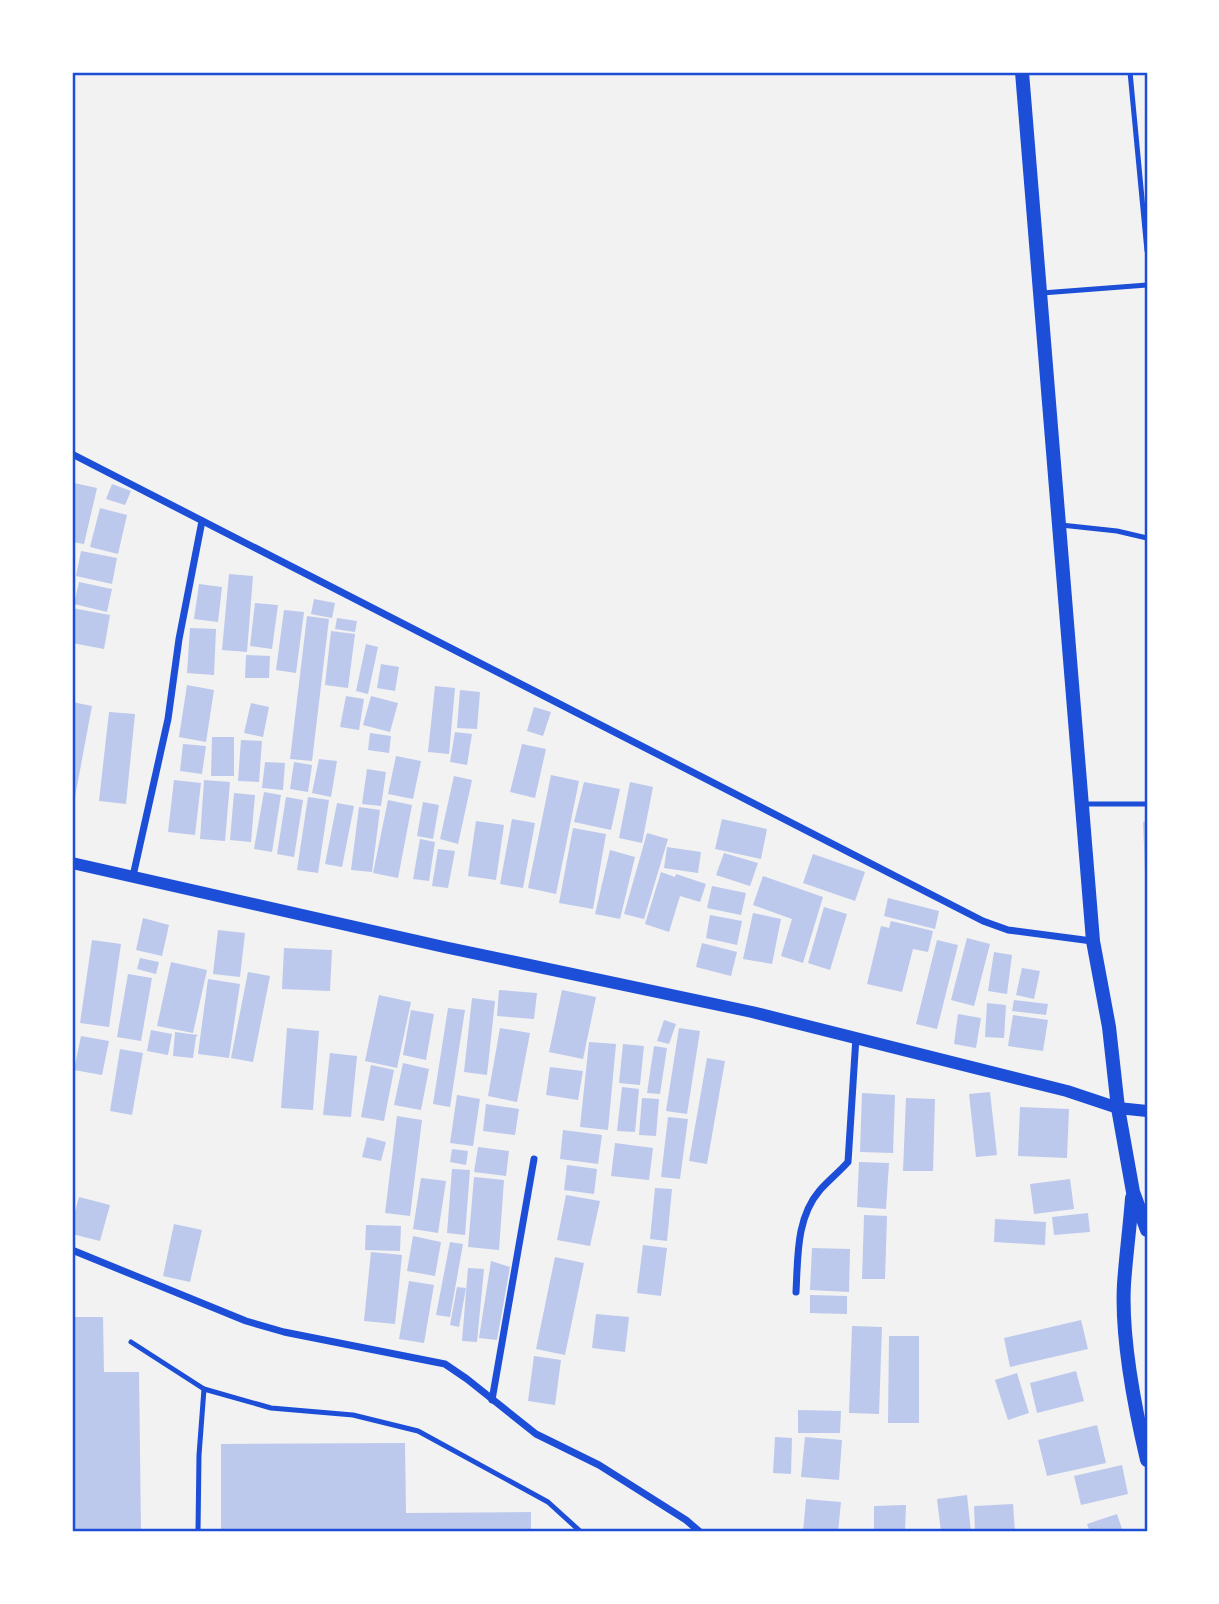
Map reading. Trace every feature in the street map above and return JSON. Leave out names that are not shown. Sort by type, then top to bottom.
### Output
[{"type":"main road","points":[[1022,72],[1093,942],[1109,1027],[1118,1108],[1133,1192],[1147,1230]]},
{"type":"main road","points":[[1133,1192],[1124,1285],[1125,1315],[1138,1419],[1147,1460]]},
{"type":"street","points":[[72,454],[983,921],[1008,930],[1093,942]]},
{"type":"street","points":[[132,876],[168,719],[178,639],[202,521]]},
{"type":"street","points":[[72,863],[444,947],[740,1009],[1067,1091],[1118,1108],[1147,1111]]},
{"type":"street","points":[[796,1292],[800,1238],[808,1208],[819,1192],[848,1162],[856,1037]]},
{"type":"street","points":[[492,1400],[534,1160]]},
{"type":"street","points":[[72,1250],[246,1321],[284,1332],[445,1364],[536,1434],[599,1465],[686,1520],[700,1532]]},
{"type":"lane","points":[[1130,72],[1147,251]]},
{"type":"lane","points":[[1041,293],[1147,285]]},
{"type":"lane","points":[[1059,524],[1117,531],[1147,538]]},
{"type":"lane","points":[[1083,804],[1147,804]]},
{"type":"lane","points":[[131,1342],[204,1389],[271,1408],[354,1415],[418,1431],[548,1502],[581,1532]]},
{"type":"lane","points":[[198,1532],[199,1454],[204,1389]]},
{"type":"building","points":[[74,483],[97,488],[84,544],[72,542]]},
{"type":"building","points":[[112,484],[131,491],[125,505],[106,499]]},
{"type":"building","points":[[100,508],[127,515],[118,554],[90,547]]},
{"type":"building","points":[[81,551],[117,558],[112,584],[76,576]]},
{"type":"building","points":[[229,574],[253,576],[247,652],[222,650]]},
{"type":"building","points":[[79,582],[112,589],[107,612],[74,604]]},
{"type":"building","points":[[199,584],[222,587],[218,622],[194,619]]},
{"type":"building","points":[[314,599],[335,603],[332,618],[311,614]]},
{"type":"building","points":[[255,603],[278,605],[272,649],[250,646]]},
{"type":"building","points":[[72,608],[110,615],[104,649],[72,643]]},
{"type":"building","points":[[284,610],[304,612],[296,673],[276,670]]},
{"type":"building","points":[[307,616],[329,619],[312,761],[290,759]]},
{"type":"building","points":[[337,618],[357,621],[355,632],[335,629]]},
{"type":"building","points":[[190,628],[216,629],[214,675],[187,673]]},
{"type":"building","points":[[331,631],[355,634],[348,688],[325,685]]},
{"type":"building","points":[[366,644],[378,647],[368,694],[356,691]]},
{"type":"building","points":[[246,655],[270,656],[269,678],[245,678]]},
{"type":"building","points":[[381,664],[399,667],[395,691],[377,688]]},
{"type":"building","points":[[187,685],[214,690],[206,742],[179,737]]},
{"type":"building","points":[[435,686],[455,688],[449,754],[428,752]]},
{"type":"building","points":[[460,690],[480,692],[477,729],[457,728]]},
{"type":"building","points":[[346,696],[364,699],[359,730],[340,727]]},
{"type":"building","points":[[371,696],[398,703],[390,732],[363,725]]},
{"type":"building","points":[[72,702],[92,706],[75,797],[72,796]]},
{"type":"building","points":[[251,703],[269,707],[263,737],[244,733]]},
{"type":"building","points":[[534,707],[551,712],[543,736],[527,731]]},
{"type":"building","points":[[109,712],[135,714],[126,804],[99,801]]},
{"type":"building","points":[[455,732],[472,734],[467,765],[450,762]]},
{"type":"building","points":[[370,733],[391,736],[389,753],[368,750]]},
{"type":"building","points":[[212,737],[234,737],[234,776],[211,776]]},
{"type":"building","points":[[241,740],[262,741],[259,782],[238,781]]},
{"type":"building","points":[[183,744],[206,746],[202,774],[180,771]]},
{"type":"building","points":[[522,744],[546,749],[535,798],[510,792]]},
{"type":"building","points":[[396,756],[421,761],[413,799],[388,794]]},
{"type":"building","points":[[319,759],[337,761],[331,797],[312,793]]},
{"type":"building","points":[[265,762],[285,763],[283,790],[262,788]]},
{"type":"building","points":[[294,762],[312,765],[308,792],[290,789]]},
{"type":"building","points":[[367,769],[386,772],[381,806],[362,804]]},
{"type":"building","points":[[551,775],[579,781],[556,894],[528,888]]},
{"type":"building","points":[[454,776],[472,780],[458,844],[440,839]]},
{"type":"building","points":[[174,780],[201,783],[195,835],[168,832]]},
{"type":"building","points":[[204,780],[230,782],[225,841],[200,839]]},
{"type":"building","points":[[584,782],[620,789],[611,830],[574,822]]},
{"type":"building","points":[[630,782],[653,787],[642,843],[619,838]]},
{"type":"building","points":[[264,792],[281,795],[272,852],[254,849]]},
{"type":"building","points":[[234,793],[255,795],[251,842],[230,840]]},
{"type":"building","points":[[286,797],[303,800],[294,857],[277,854]]},
{"type":"building","points":[[308,797],[329,800],[318,873],[297,870]]},
{"type":"building","points":[[388,800],[412,805],[398,878],[373,873]]},
{"type":"building","points":[[423,802],[439,805],[433,839],[417,836]]},
{"type":"building","points":[[337,803],[354,806],[342,867],[325,864]]},
{"type":"building","points":[[359,807],[380,810],[372,872],[351,870]]},
{"type":"building","points":[[512,819],[535,823],[523,888],[500,884]]},
{"type":"building","points":[[722,819],[767,829],[761,859],[715,849]]},
{"type":"building","points":[[476,821],[504,825],[496,880],[468,876]]},
{"type":"building","points":[[1147,821],[1147,872],[1145,872],[1143,822]]},
{"type":"building","points":[[573,828],[606,834],[593,909],[559,903]]},
{"type":"building","points":[[647,833],[668,839],[644,919],[624,914]]},
{"type":"building","points":[[420,839],[435,842],[429,881],[413,879]]},
{"type":"building","points":[[667,847],[701,852],[698,873],[664,868]]},
{"type":"building","points":[[438,849],[455,851],[448,888],[432,886]]},
{"type":"building","points":[[610,850],[635,857],[620,919],[595,914]]},
{"type":"building","points":[[724,853],[758,863],[750,886],[716,875]]},
{"type":"building","points":[[813,854],[865,872],[855,901],[803,883]]},
{"type":"building","points":[[661,872],[706,884],[700,902],[680,896],[669,932],[645,924]]},
{"type":"building","points":[[763,876],[823,897],[803,963],[781,956],[792,919],[753,905]]},
{"type":"building","points":[[712,886],[746,893],[741,915],[707,908]]},
{"type":"building","points":[[888,898],[939,911],[935,929],[884,916]]},
{"type":"building","points":[[824,907],[847,914],[830,970],[808,963]]},
{"type":"building","points":[[753,913],[781,919],[772,964],[743,959]]},
{"type":"building","points":[[710,915],[742,921],[737,945],[706,938]]},
{"type":"building","points":[[143,918],[169,925],[162,956],[136,950]]},
{"type":"building","points":[[891,921],[933,931],[928,952],[913,949],[902,992],[867,984],[881,926],[889,928]]},
{"type":"building","points":[[218,930],[245,933],[240,977],[213,974]]},
{"type":"building","points":[[967,938],[990,944],[974,1006],[951,1000]]},
{"type":"building","points":[[92,940],[121,944],[109,1027],[80,1023]]},
{"type":"building","points":[[937,940],[958,945],[937,1029],[916,1024]]},
{"type":"building","points":[[702,943],[737,952],[731,976],[696,967]]},
{"type":"building","points":[[284,948],[332,950],[330,991],[282,989]]},
{"type":"building","points":[[994,952],[1012,955],[1007,994],[988,991]]},
{"type":"building","points":[[140,958],[159,962],[156,974],[137,969]]},
{"type":"building","points":[[171,962],[207,970],[193,1033],[157,1026]]},
{"type":"building","points":[[1022,968],[1040,971],[1034,999],[1016,995]]},
{"type":"building","points":[[248,972],[270,976],[253,1062],[231,1058]]},
{"type":"building","points":[[128,974],[152,978],[141,1041],[117,1037]]},
{"type":"building","points":[[208,979],[240,984],[229,1058],[198,1054]]},
{"type":"building","points":[[499,990],[537,993],[534,1019],[497,1016]]},
{"type":"building","points":[[562,990],[596,997],[583,1059],[549,1052]]},
{"type":"building","points":[[379,995],[411,1002],[397,1068],[365,1061]]},
{"type":"building","points":[[472,998],[495,1001],[487,1075],[464,1072]]},
{"type":"building","points":[[1014,1000],[1048,1004],[1046,1015],[1012,1011]]},
{"type":"building","points":[[987,1003],[1006,1005],[1004,1038],[985,1037]]},
{"type":"building","points":[[448,1008],[465,1010],[450,1107],[433,1104]]},
{"type":"building","points":[[411,1010],[434,1014],[426,1060],[403,1055]]},
{"type":"building","points":[[958,1014],[981,1018],[976,1048],[954,1044]]},
{"type":"building","points":[[1013,1015],[1048,1020],[1043,1051],[1008,1046]]},
{"type":"building","points":[[664,1020],[676,1024],[669,1044],[657,1041]]},
{"type":"building","points":[[287,1028],[319,1031],[313,1110],[281,1108]]},
{"type":"building","points":[[500,1028],[530,1033],[517,1102],[488,1096]]},
{"type":"building","points":[[679,1028],[700,1031],[687,1114],[666,1111]]},
{"type":"building","points":[[151,1030],[172,1034],[168,1055],[147,1051]]},
{"type":"building","points":[[175,1032],[198,1035],[193,1058],[173,1056]]},
{"type":"building","points":[[81,1036],[109,1041],[102,1075],[74,1070]]},
{"type":"building","points":[[589,1042],[616,1044],[608,1130],[580,1127]]},
{"type":"building","points":[[623,1044],[644,1046],[640,1085],[619,1083]]},
{"type":"building","points":[[654,1046],[667,1048],[660,1094],[647,1093]]},
{"type":"building","points":[[120,1049],[143,1053],[132,1115],[110,1111]]},
{"type":"building","points":[[330,1053],[357,1056],[351,1117],[323,1115]]},
{"type":"building","points":[[707,1058],[725,1061],[707,1164],[689,1161]]},
{"type":"building","points":[[403,1063],[429,1069],[421,1110],[394,1105]]},
{"type":"building","points":[[371,1065],[394,1070],[384,1121],[361,1117]]},
{"type":"building","points":[[550,1067],[583,1071],[578,1100],[546,1095]]},
{"type":"building","points":[[622,1087],[639,1089],[635,1132],[617,1131]]},
{"type":"building","points":[[990,1092],[997,1155],[976,1157],[969,1094]]},
{"type":"building","points":[[862,1093],[895,1095],[893,1153],[860,1152]]},
{"type":"building","points":[[457,1095],[480,1099],[473,1146],[450,1143]]},
{"type":"building","points":[[642,1098],[659,1099],[656,1136],[639,1135]]},
{"type":"building","points":[[906,1098],[935,1099],[933,1171],[903,1171]]},
{"type":"building","points":[[486,1104],[519,1109],[515,1135],[483,1131]]},
{"type":"building","points":[[1020,1107],[1069,1109],[1067,1158],[1018,1156]]},
{"type":"building","points":[[397,1116],[422,1120],[410,1216],[385,1213]]},
{"type":"building","points":[[668,1117],[688,1119],[680,1179],[661,1177]]},
{"type":"building","points":[[563,1130],[602,1135],[598,1164],[560,1159]]},
{"type":"building","points":[[367,1137],[386,1142],[381,1161],[362,1157]]},
{"type":"building","points":[[615,1143],[653,1148],[649,1180],[611,1176]]},
{"type":"building","points":[[478,1147],[509,1151],[506,1176],[474,1172]]},
{"type":"building","points":[[452,1149],[468,1151],[466,1165],[450,1162]]},
{"type":"building","points":[[859,1162],[889,1163],[886,1209],[857,1207]]},
{"type":"building","points":[[567,1165],[597,1169],[594,1194],[564,1190]]},
{"type":"building","points":[[452,1169],[470,1170],[465,1235],[447,1233]]},
{"type":"building","points":[[474,1177],[504,1180],[499,1250],[468,1247]]},
{"type":"building","points":[[421,1178],[446,1181],[438,1233],[413,1229]]},
{"type":"building","points":[[1070,1179],[1074,1209],[1034,1214],[1030,1184]]},
{"type":"building","points":[[655,1188],[672,1189],[667,1241],[650,1239]]},
{"type":"building","points":[[566,1195],[600,1201],[590,1246],[557,1240]]},
{"type":"building","points":[[79,1197],[110,1205],[100,1241],[72,1234]]},
{"type":"building","points":[[1088,1213],[1090,1232],[1054,1235],[1052,1217]]},
{"type":"building","points":[[864,1215],[887,1216],[885,1279],[862,1279]]},
{"type":"building","points":[[995,1219],[1046,1222],[1045,1245],[994,1242]]},
{"type":"building","points":[[174,1224],[202,1230],[190,1282],[163,1276]]},
{"type":"building","points":[[366,1225],[401,1226],[400,1251],[365,1250]]},
{"type":"building","points":[[413,1236],[441,1242],[435,1276],[407,1271]]},
{"type":"building","points":[[450,1242],[463,1244],[450,1317],[436,1315]]},
{"type":"building","points":[[643,1245],[667,1248],[661,1296],[637,1293]]},
{"type":"building","points":[[812,1248],[850,1249],[849,1292],[810,1290]]},
{"type":"building","points":[[371,1252],[402,1255],[395,1324],[364,1321]]},
{"type":"building","points":[[555,1257],[584,1263],[565,1355],[536,1349]]},
{"type":"building","points":[[491,1261],[510,1267],[497,1340],[479,1338]]},
{"type":"building","points":[[468,1268],[484,1269],[477,1342],[462,1341]]},
{"type":"building","points":[[409,1281],[434,1285],[424,1343],[399,1339]]},
{"type":"building","points":[[457,1287],[466,1288],[459,1327],[450,1325]]},
{"type":"building","points":[[810,1295],[847,1296],[847,1314],[810,1313]]},
{"type":"building","points":[[596,1314],[629,1317],[625,1352],[592,1348]]},
{"type":"building","points":[[72,1317],[103,1317],[104,1372],[139,1372],[141,1532],[72,1532]]},
{"type":"building","points":[[1081,1320],[1088,1349],[1010,1367],[1004,1338]]},
{"type":"building","points":[[852,1326],[882,1327],[879,1414],[849,1413]]},
{"type":"building","points":[[889,1336],[919,1336],[919,1423],[888,1423]]},
{"type":"building","points":[[534,1356],[561,1360],[555,1405],[528,1401]]},
{"type":"building","points":[[1076,1371],[1084,1401],[1037,1413],[1030,1383]]},
{"type":"building","points":[[1017,1373],[1029,1413],[1008,1420],[995,1380]]},
{"type":"building","points":[[798,1410],[841,1411],[840,1433],[798,1433]]},
{"type":"building","points":[[1097,1425],[1106,1463],[1047,1476],[1038,1440]]},
{"type":"building","points":[[775,1437],[792,1438],[791,1474],[773,1473]]},
{"type":"building","points":[[805,1437],[842,1440],[839,1480],[801,1477]]},
{"type":"building","points":[[405,1443],[406,1513],[531,1512],[531,1532],[221,1532],[221,1444]]},
{"type":"building","points":[[1122,1465],[1128,1494],[1081,1505],[1074,1476]]},
{"type":"building","points":[[967,1495],[971,1532],[941,1532],[937,1499]]},
{"type":"building","points":[[806,1499],[841,1502],[838,1532],[803,1532]]},
{"type":"building","points":[[1013,1504],[1015,1532],[975,1532],[974,1506]]},
{"type":"building","points":[[906,1505],[905,1532],[874,1532],[874,1506]]},
{"type":"building","points":[[1117,1514],[1123,1532],[1090,1532],[1087,1524]]}]
